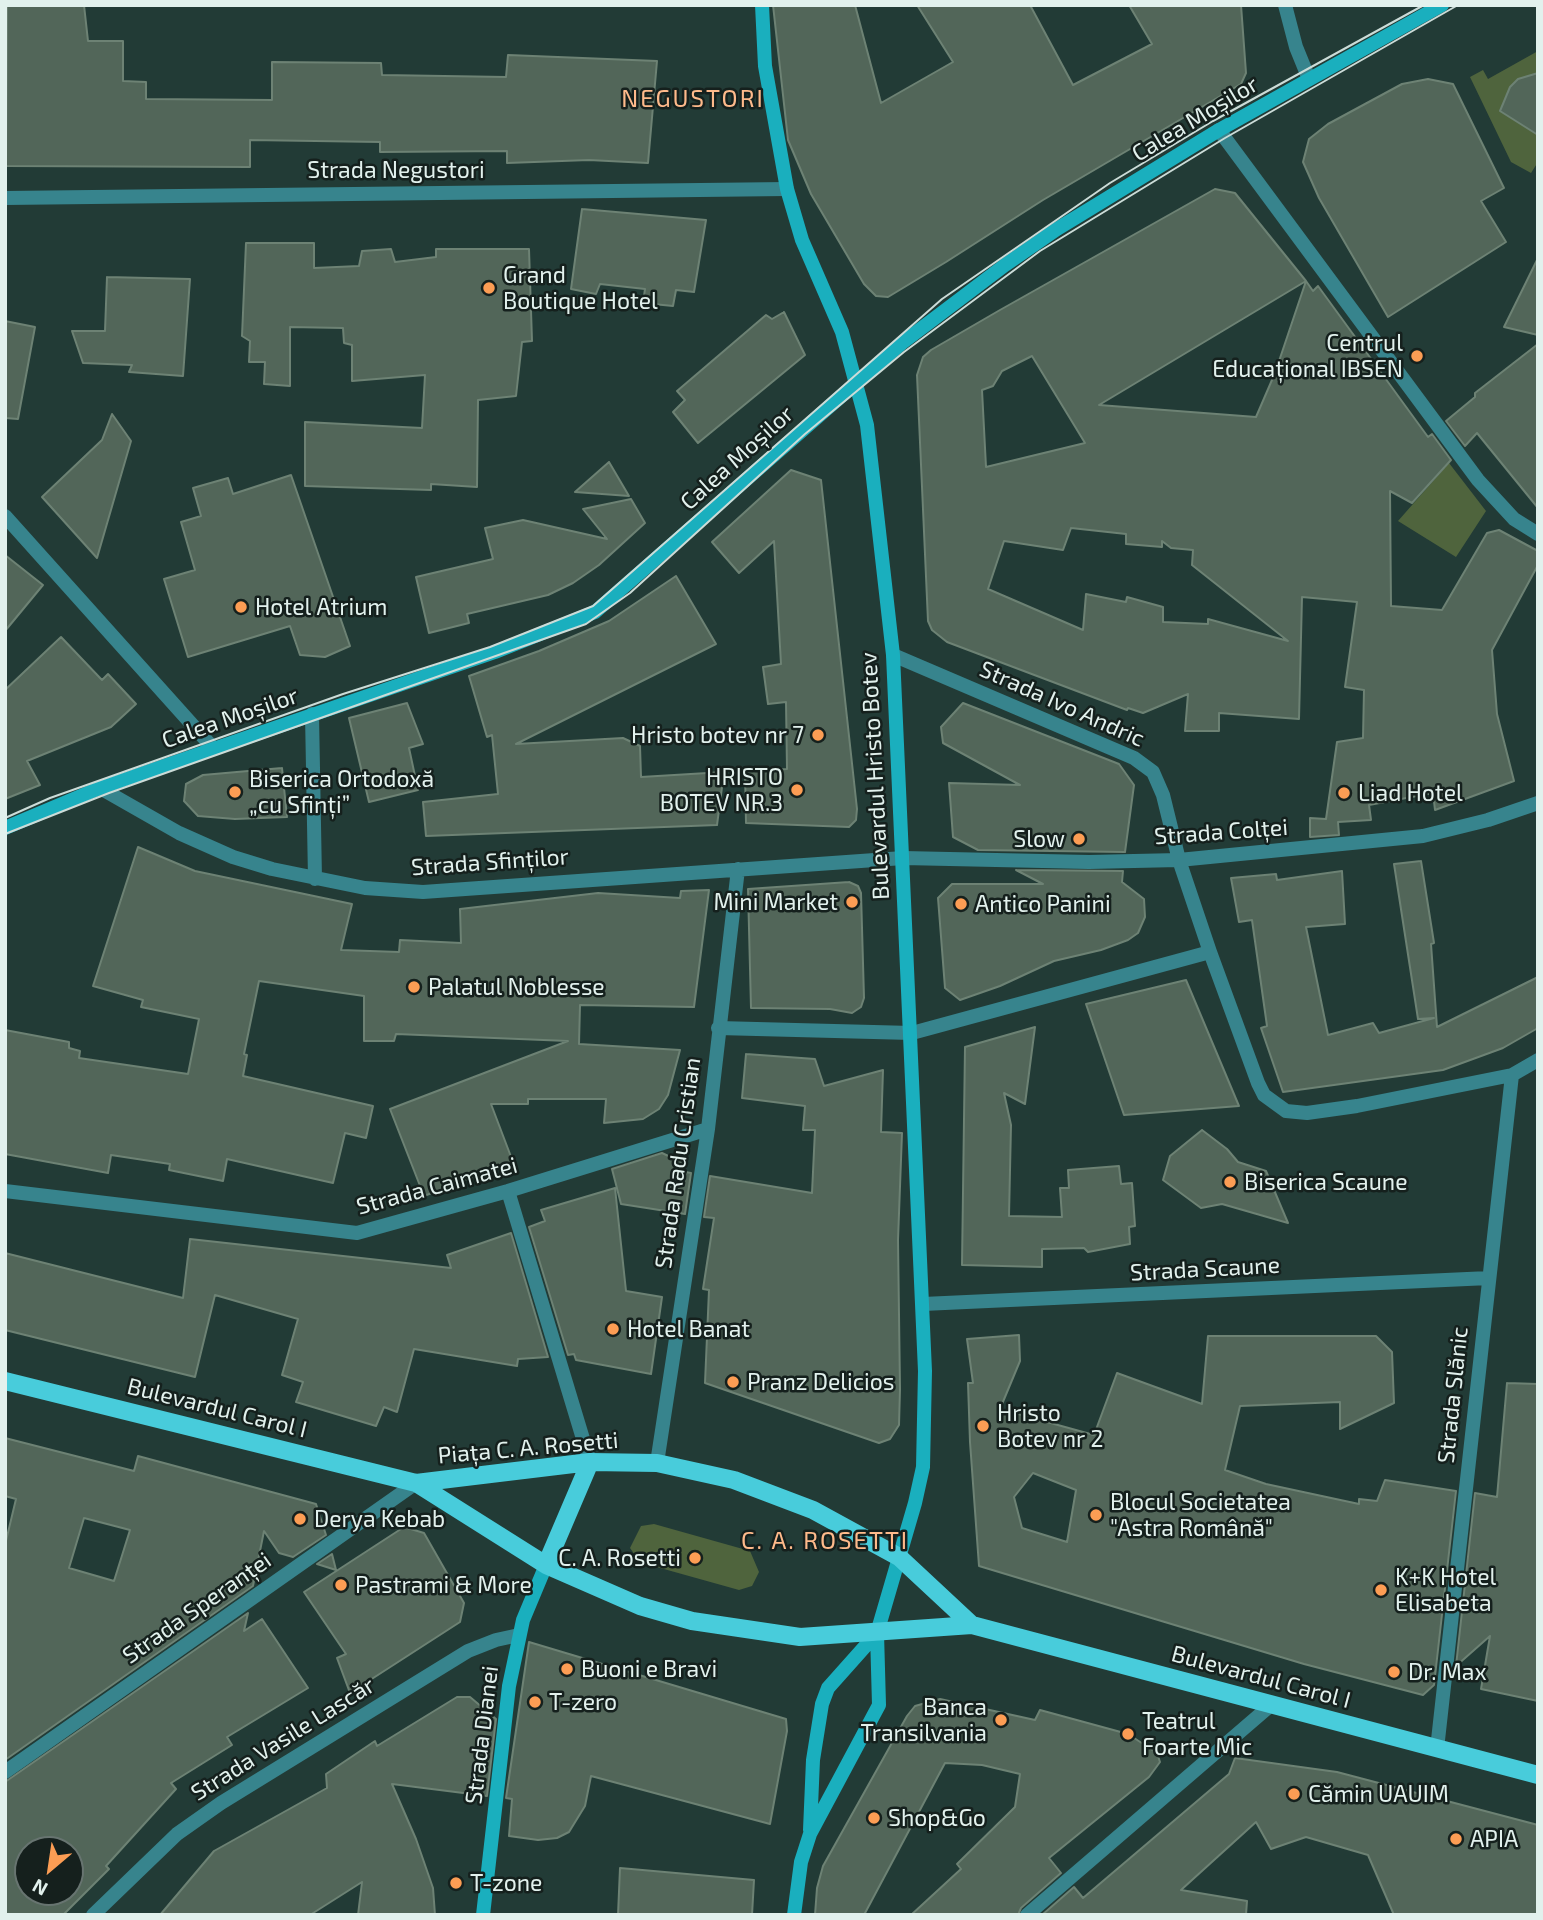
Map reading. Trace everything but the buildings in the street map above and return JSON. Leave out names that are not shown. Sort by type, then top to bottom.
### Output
[{"type":"main road","name":"Bulevardul Carol I","points":[[5,1381],[416,1483]]},
{"type":"main road","name":"Piața C. A. Rosetti","points":[[416,1483],[590,1462],[657,1463],[734,1480],[775,1494],[856,1531],[899,1557],[972,1625]]},
{"type":"main road","points":[[546,1565],[590,1462]]},
{"type":"main road","name":"Piața C. A. Rosetti","points":[[416,1483],[546,1565],[628,1601],[692,1621],[800,1637],[972,1625]]},
{"type":"main road","name":"Bulevardul Carol I","points":[[972,1625],[1538,1775]]},
{"type":"street","name":"Bulevardul Hristo Botev","points":[[762,5],[765,66],[787,189],[802,240],[842,332],[867,425],[892,655],[912,1033],[926,1433],[915,1503],[877,1633]]},
{"type":"street","points":[[1284,5],[1309,79]]},
{"type":"street","name":"Calea Moșilor","points":[[5,828],[100,788],[495,652],[595,612],[857,382],[1005,265],[1057,229],[1219,130],[1442,5]]},
{"type":"street","points":[[1219,130],[1484,488],[1514,519],[1538,534]]},
{"type":"street","name":"Strada Negustori","points":[[5,198],[787,189]]},
{"type":"street","points":[[5,516],[214,748]]},
{"type":"street","name":"Strada Ivo Andric","points":[[892,655],[1134,758],[1153,772],[1210,952],[1258,1083],[1264,1095],[1286,1111],[1307,1113],[1357,1106],[1512,1075]]},
{"type":"street","points":[[312,713],[315,879]]},
{"type":"street","name":"Strada Sfinților","points":[[100,788],[179,833],[233,856],[315,879],[365,888],[423,892],[903,858]]},
{"type":"street","name":"Strada Colței","points":[[903,858],[1089,862],[1179,860],[1423,836],[1488,820],[1538,803]]},
{"type":"street","name":"Strada Radu Cristian","points":[[657,1463],[708,1129],[738,869]]},
{"type":"street","points":[[718,1028],[912,1033],[1210,952]]},
{"type":"street","points":[[1512,1075],[1538,1060]]},
{"type":"street","name":"Strada Slănic","points":[[1437,1749],[1512,1075]]},
{"type":"street","name":"Strada Caimatei","points":[[5,1191],[357,1233],[508,1191],[708,1129]]},
{"type":"street","points":[[508,1191],[590,1462]]},
{"type":"street","name":"Strada Scaune","points":[[923,1304],[1489,1278]]},
{"type":"street","name":"Strada Speranței","points":[[5,1772],[416,1483]]},
{"type":"street","name":"Strada Dianei","points":[[483,1915],[508,1694],[519,1635],[546,1565]]},
{"type":"street","points":[[810,1835],[813,1760],[825,1696],[828,1688],[877,1633]]},
{"type":"street","points":[[794,1915],[801,1862],[810,1835],[879,1705],[877,1633]]},
{"type":"street","name":"Strada Vasile Lascăr","points":[[93,1915],[177,1834],[221,1803],[468,1651],[519,1635]]},
{"type":"street","points":[[1027,1915],[1271,1705]]},
{"type":"green space","points":[[1538,51],[1538,75],[1518,79],[1510,87],[1538,127],[1538,162],[1531,173],[1511,162],[1470,77],[1483,70],[1488,79]]},
{"type":"green space","points":[[1449,463],[1486,511],[1456,557],[1398,521]]},
{"type":"green space","points":[[654,1524],[750,1551],[759,1572],[752,1586],[739,1590],[646,1564],[637,1558],[630,1548],[641,1526]]},
{"type":"tram line","points":[[5,818],[50,798],[343,694],[490,647],[593,606],[942,299],[1110,183],[1213,121],[1424,5]]},
{"type":"tram line","points":[[5,834],[109,793],[586,624],[630,593],[805,434],[904,352],[1040,251],[1225,138],[1458,5]]},
{"type":"place","name":"Grand Boutique Hotel","points":[[489,288]]},
{"type":"place","name":"Centrul Educațional IBSEN","points":[[1417,356]]},
{"type":"place","name":"Hotel Atrium","points":[[241,607]]},
{"type":"place","name":"Hristo botev nr 7","points":[[818,735]]},
{"type":"place","name":"HRISTO BOTEV NR.3","points":[[797,790]]},
{"type":"place","name":"Biserica Ortodoxă „cu Sfinți”","points":[[235,792]]},
{"type":"place","name":"Liad Hotel","points":[[1344,793]]},
{"type":"place","name":"Slow","points":[[1079,839]]},
{"type":"place","name":"Mini Market","points":[[852,902]]},
{"type":"place","name":"Antico Panini","points":[[961,904]]},
{"type":"place","name":"Palatul Noblesse","points":[[414,987]]},
{"type":"place","name":"Biserica Scaune","points":[[1230,1182]]},
{"type":"place","name":"Hotel Banat","points":[[613,1329]]},
{"type":"place","name":"Pranz Delicios","points":[[733,1382]]},
{"type":"place","name":"Hristo Botev nr 2","points":[[983,1426]]},
{"type":"place","name":"Blocul Societatea \"Astra Română\"","points":[[1096,1515]]},
{"type":"place","name":"Derya Kebab","points":[[300,1519]]},
{"type":"place","name":"C. A. Rosetti","points":[[695,1558]]},
{"type":"place","name":"Pastrami & More","points":[[341,1585]]},
{"type":"place","name":"K+K Hotel Elisabeta","points":[[1381,1590]]},
{"type":"place","name":"Buoni e Bravi","points":[[567,1669]]},
{"type":"place","name":"Dr. Max","points":[[1394,1672]]},
{"type":"place","name":"T-zero","points":[[535,1702]]},
{"type":"place","name":"Banca Transilvania","points":[[1001,1720]]},
{"type":"place","name":"Teatrul Foarte Mic","points":[[1128,1734]]},
{"type":"place","name":"Cămin UAUIM","points":[[1294,1794]]},
{"type":"place","name":"Shop&Go","points":[[874,1818]]},
{"type":"place","name":"APIA","points":[[1456,1839]]},
{"type":"place","name":"T-zone","points":[[456,1883]]},
{"type":"district","name":"NEGUSTORI","points":[[693,99]]},
{"type":"district","name":"C. A. ROSETTI","points":[[825,1541]]}]
